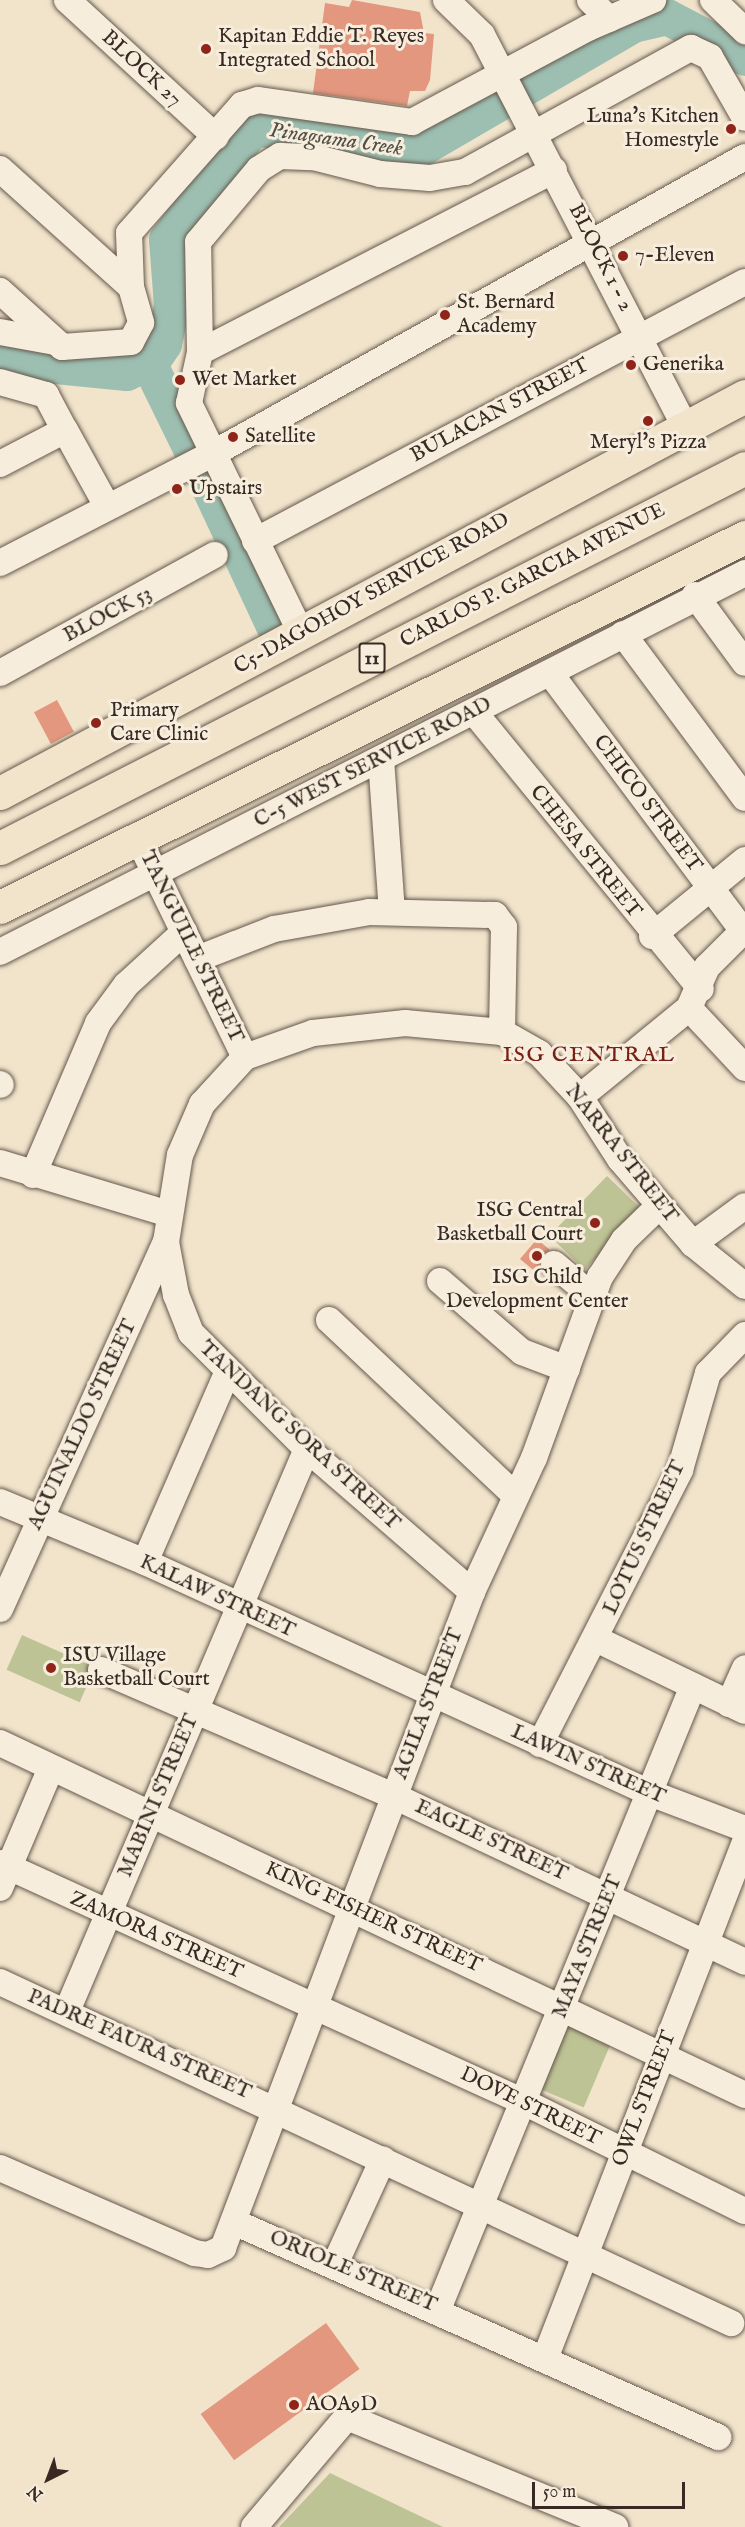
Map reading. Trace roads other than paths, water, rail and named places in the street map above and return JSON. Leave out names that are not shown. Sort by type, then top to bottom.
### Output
[{"type":"main road","name":"C5-DAGOHOY SERVICE ROAD","points":[[0,793],[302,633],[684,425],[745,396]]},
{"type":"main road","name":"CARLOS P. GARCIA AVENUE","points":[[0,848],[745,468]]},
{"type":"main road","points":[[0,907],[137,836],[745,537]]},
{"type":"street","name":"BLOCK 27","points":[[67,0],[216,137]]},
{"type":"street","name":"BLOCK 1 - 2","points":[[446,0],[482,35],[641,336],[684,425]]},
{"type":"street","points":[[590,0],[609,19]]},
{"type":"street","points":[[0,332],[87,349],[132,342],[141,322],[131,287],[129,233],[242,105],[258,100],[412,122],[507,84],[609,19],[653,0]]},
{"type":"street","points":[[713,0],[745,32]]},
{"type":"street","points":[[302,633],[189,403],[200,352],[198,242],[259,169],[280,156],[313,157],[380,174],[430,178],[465,172],[528,125],[691,48],[710,57],[728,80],[745,118]]},
{"type":"street","points":[[0,563],[214,453],[745,157]]},
{"type":"street","points":[[0,170],[131,287]]},
{"type":"street","points":[[200,352],[554,170]]},
{"type":"street","name":"BULACAN STREET","points":[[255,541],[745,282]]},
{"type":"street","points":[[0,291],[55,342]]},
{"type":"street","points":[[0,382],[46,395],[107,506]]},
{"type":"street","points":[[0,464],[65,430]]},
{"type":"street","name":"BLOCK 53","points":[[0,673],[215,555]]},
{"type":"street","name":"C-5 WEST SERVICE ROAD","points":[[0,952],[550,673],[695,595],[745,573]]},
{"type":"street","points":[[695,595],[745,663]]},
{"type":"street","points":[[623,634],[745,798]]},
{"type":"street","name":"CHICO STREET","points":[[550,673],[744,932]]},
{"type":"street","name":"CHESA STREET","points":[[474,712],[652,936],[745,1068]]},
{"type":"street","points":[[381,759],[392,912]]},
{"type":"street","name":"TANGUILE STREET","points":[[137,836],[154,875],[245,1057]]},
{"type":"street","points":[[652,936],[745,860]]},
{"type":"street","points":[[197,959],[274,929],[392,912],[502,919],[502,1032]]},
{"type":"street","points":[[33,1175],[98,1023],[126,985],[184,932]]},
{"type":"street","points":[[580,1097],[695,998],[707,967],[744,932]]},
{"type":"street","name":"NARRA STREET","points":[[245,1057],[313,1034],[405,1023],[502,1032],[539,1053],[580,1097],[659,1206],[693,1244],[745,1286]]},
{"type":"street","points":[[0,1163],[33,1175],[169,1214],[190,1123],[245,1057]]},
{"type":"street","name":"AGILA STREET","points":[[234,2222],[472,1592],[567,1369],[593,1297],[624,1240],[659,1206]]},
{"type":"street","points":[[693,1244],[745,1206]]},
{"type":"street","name":"TANDANG SORA STREET","points":[[169,1214],[166,1242],[182,1315],[227,1373],[308,1449],[472,1592]]},
{"type":"street","name":"AGUINALDO STREET","points":[[0,1609],[39,1518],[166,1242]]},
{"type":"street","points":[[554,1264],[593,1297]]},
{"type":"street","points":[[440,1281],[522,1352],[567,1369]]},
{"type":"street","points":[[329,1320],[515,1494]]},
{"type":"street","name":"LOTUS STREET","points":[[540,1744],[596,1639],[680,1470],[708,1373],[745,1335]]},
{"type":"street","points":[[145,1562],[227,1373]]},
{"type":"street","name":"MABINI STREET","points":[[67,2012],[308,1449]]},
{"type":"street","name":"KALAW STREET","points":[[0,1502],[145,1562],[432,1697]]},
{"type":"street","points":[[596,1639],[737,1707],[745,1668]]},
{"type":"street","name":"EAGLE STREET","points":[[101,1670],[394,1796],[608,1895],[745,1962]]},
{"type":"street","name":"MAYA STREET","points":[[438,2309],[693,1686]]},
{"type":"street","name":"LAWIN STREET","points":[[432,1697],[650,1793],[745,1829]]},
{"type":"street","name":"KING FISHER STREET","points":[[0,1743],[745,2095]]},
{"type":"street","points":[[3,1873],[51,1768]]},
{"type":"street","name":"OWL STREET","points":[[546,2356],[745,1842]]},
{"type":"street","name":"ZAMORA STREET","points":[[3,1873],[108,1915],[314,2007]]},
{"type":"street","name":"PADRE FAURA STREET","points":[[0,1982],[278,2107]]},
{"type":"street","name":"DOVE STREET","points":[[314,2007],[524,2102],[624,2154],[745,2211]]},
{"type":"street","points":[[278,2107],[585,2257],[731,2323]]},
{"type":"street","points":[[335,2264],[383,2158]]},
{"type":"street","points":[[0,2168],[195,2253],[208,2255],[223,2248],[234,2222]]},
{"type":"street","name":"ORIOLE STREET","points":[[234,2222],[546,2356],[718,2437]]},
{"type":"street","points":[[254,2527],[347,2417],[615,2527]]},
{"type":"waterway","name":"Pinagsama Creek","points":[[0,353],[26,363],[127,373],[154,359],[164,344],[172,306],[167,240],[254,128],[416,152],[633,25],[667,17],[745,58]]},
{"type":"waterway","points":[[149,363],[195,457]]},
{"type":"waterway","points":[[204,476],[274,626]]},
{"type":"place","name":"Kapitan Eddie T. Reyes Integrated School","points":[[206,49]]},
{"type":"place","name":"Luna's Kitchen Homestyle","points":[[731,129]]},
{"type":"place","name":"7-Eleven","points":[[623,256]]},
{"type":"place","name":"St. Bernard Academy","points":[[445,315]]},
{"type":"place","name":"Generika","points":[[631,365]]},
{"type":"place","name":"Wet Market","points":[[180,380]]},
{"type":"place","name":"Meryl's Pizza","points":[[648,421]]},
{"type":"place","name":"Satellite","points":[[233,437]]},
{"type":"place","name":"Upstairs","points":[[177,489]]},
{"type":"place","name":"Primary Care Clinic","points":[[96,723]]},
{"type":"place","name":"ISG Central Basketball Court","points":[[595,1223]]},
{"type":"place","name":"ISG Child Development Center","points":[[537,1256]]},
{"type":"place","name":"ISU Village Basketball Court","points":[[51,1668]]},
{"type":"place","name":"AOA9D","points":[[294,2405]]},
{"type":"district","name":"ISG CENTRAL","points":[[589,1056]]}]
